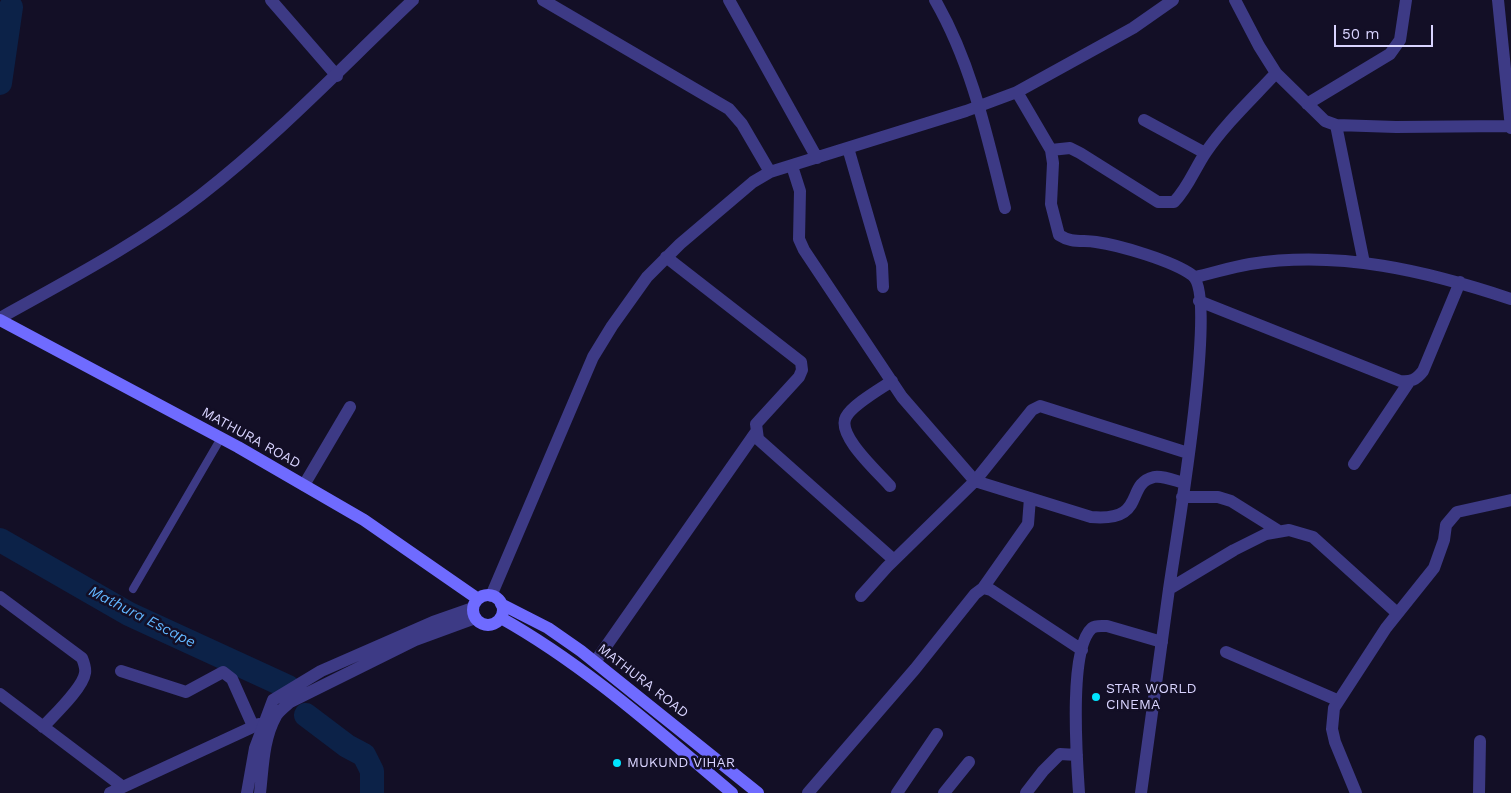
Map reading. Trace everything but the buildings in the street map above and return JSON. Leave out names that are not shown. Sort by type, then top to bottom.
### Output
[{"type":"main road","name":"MATHURA ROAD","points":[[0,319],[221,438],[364,520],[475,608]]},
{"type":"main road","name":"MATHURA ROAD","points":[[496,600],[548,628],[595,662],[758,793]]},
{"type":"main road","points":[[500,618],[493,624],[488,625],[478,622],[475,608],[496,600],[500,618],[560,655],[661,734],[732,793]]},
{"type":"main road","points":[[661,734],[670,722]]},
{"type":"street","points":[[271,0],[337,76]]},
{"type":"street","points":[[0,319],[113,254],[200,196],[284,126],[413,0]]},
{"type":"street","points":[[543,0],[702,91],[729,109],[742,124],[770,172]]},
{"type":"street","points":[[729,0],[817,158]]},
{"type":"street","points":[[934,0],[952,31],[980,106],[1005,208]]},
{"type":"street","points":[[496,600],[593,357],[612,326],[647,277],[666,257],[753,182],[770,172],[980,106],[1017,92],[1133,28],[1173,0]]},
{"type":"street","points":[[1236,0],[1259,46],[1276,73],[1325,121],[1336,125],[1510,127],[1498,0]]},
{"type":"street","points":[[1307,104],[1390,54],[1400,40],[1406,0]]},
{"type":"street","points":[[1051,150],[1070,148],[1158,202],[1174,202],[1181,195],[1205,153],[1221,132],[1276,73]]},
{"type":"street","points":[[1017,92],[1051,150],[1053,163],[1051,204],[1060,235],[1074,241],[1096,242],[1141,254],[1183,269],[1195,277],[1202,333],[1200,373],[1141,793]]},
{"type":"street","points":[[1144,120],[1205,153]]},
{"type":"street","points":[[1336,125],[1364,263]]},
{"type":"street","points":[[848,148],[882,265],[883,287]]},
{"type":"street","points":[[792,166],[800,190],[799,239],[902,397],[974,481],[1091,518],[1108,519],[1120,516],[1127,510],[1141,486],[1147,480],[1155,477],[1184,483]]},
{"type":"street","points":[[595,662],[756,432],[760,418],[799,377],[802,370],[801,362],[666,257]]},
{"type":"street","points":[[1195,277],[1250,264],[1297,260],[1364,263],[1408,269],[1460,282],[1511,299]]},
{"type":"street","points":[[1199,301],[1400,381],[1409,382],[1418,378],[1423,370],[1460,282]]},
{"type":"street","points":[[890,486],[847,437],[844,426],[846,417],[853,408],[892,381]]},
{"type":"street","points":[[1354,464],[1409,382]]},
{"type":"street","points":[[304,485],[350,406]]},
{"type":"street","points":[[861,596],[894,560],[974,481],[1032,410],[1040,406],[1188,454]]},
{"type":"street","points":[[756,432],[758,439],[894,560]]},
{"type":"street","points":[[1182,497],[1218,497],[1231,501],[1279,531]]},
{"type":"street","points":[[808,793],[915,669],[974,594],[983,588],[1028,524],[1030,498]]},
{"type":"street","points":[[1356,793],[1335,742],[1333,718],[1337,700],[1397,613],[1434,568],[1444,540],[1446,525],[1452,516],[1457,512],[1511,500]]},
{"type":"street","points":[[1169,589],[1234,550],[1266,534],[1279,531],[1299,532],[1313,537],[1397,613]]},
{"type":"street","points":[[983,588],[991,590],[1082,650]]},
{"type":"street","points":[[0,597],[82,658],[85,667],[85,675],[80,685],[43,727]]},
{"type":"street","points":[[247,793],[258,724],[273,700],[321,672],[433,622],[475,608]]},
{"type":"street","points":[[260,793],[264,752],[276,715],[290,702],[475,608]]},
{"type":"street","points":[[1079,793],[1075,706],[1082,650],[1087,635],[1092,628],[1098,625],[1162,642]]},
{"type":"street","points":[[1226,652],[1337,700]]},
{"type":"street","points":[[121,671],[186,692],[222,672],[232,679],[258,724]]},
{"type":"street","points":[[0,694],[123,787]]},
{"type":"street","points":[[110,793],[258,724]]},
{"type":"street","points":[[897,793],[937,734]]},
{"type":"street","points":[[1479,793],[1480,741]]},
{"type":"street","points":[[1026,793],[1043,771],[1060,754],[1077,755]]},
{"type":"street","points":[[944,793],[969,762]]},
{"type":"lane","points":[[133,590],[221,438]]},
{"type":"waterway","name":"Mathura Escape","points":[[0,83],[11,7]]},
{"type":"waterway","name":"Mathura Escape","points":[[0,540],[129,614],[288,687]]},
{"type":"waterway","name":"Mathura Escape","points":[[306,715],[347,746],[364,755],[372,771],[372,793]]},
{"type":"place","name":"STAR WORLD CINEMA","points":[[1096,697]]},
{"type":"place","name":"MUKUND VIHAR","points":[[617,763]]}]
